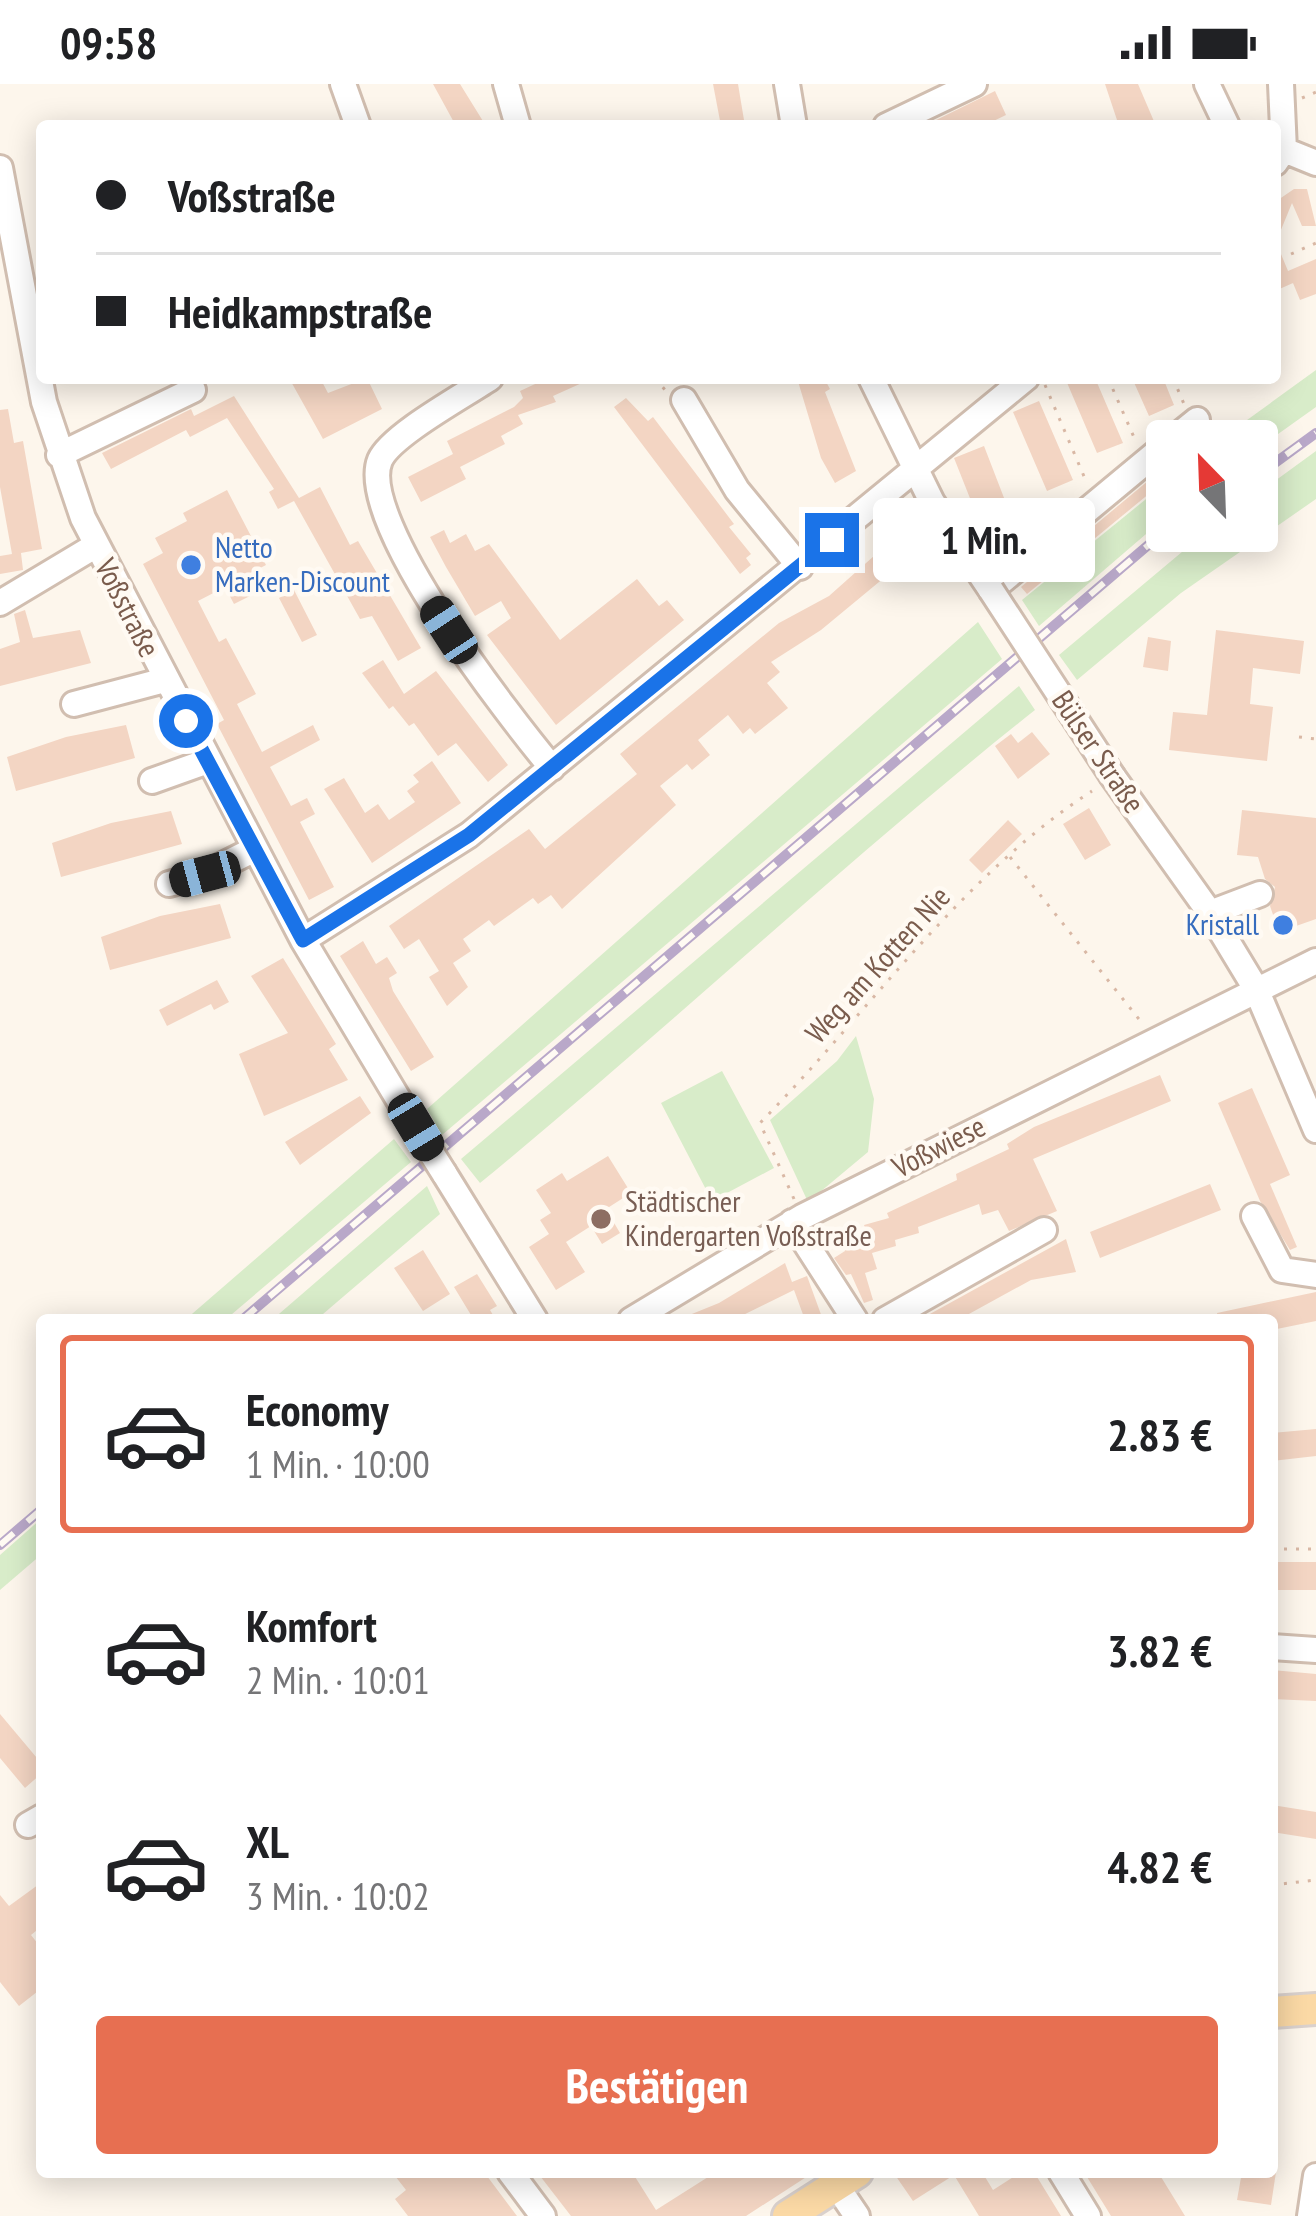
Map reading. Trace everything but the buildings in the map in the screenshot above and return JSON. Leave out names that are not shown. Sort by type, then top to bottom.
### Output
[{"type":"main road","points":[[1278,2012],[1316,2009]]},
{"type":"main road","points":[[788,2216],[846,2179]]},
{"type":"street","points":[[506,84],[516,120]]},
{"type":"street","points":[[787,84],[793,120]]},
{"type":"street","points":[[899,120],[974,84]]},
{"type":"street","points":[[1207,84],[1224,120]]},
{"type":"street","points":[[1280,120],[1281,84]]},
{"type":"street","points":[[347,86],[356,120]]},
{"type":"street","points":[[1281,156],[1316,163]]},
{"type":"street","name":"Voßstraße","points":[[0,169],[36,344]]},
{"type":"street","name":"Voßstraße","points":[[44,384],[59,455],[95,546],[165,680],[303,940],[531,1314]]},
{"type":"street","points":[[481,384],[390,446],[379,464],[378,482],[385,508],[434,606],[507,714],[553,768]]},
{"type":"street","name":"Bülser Straße","points":[[874,384],[915,470],[1112,777],[1210,913],[1256,989],[1316,1130]]},
{"type":"street","points":[[303,940],[469,835],[1019,384]]},
{"type":"street","points":[[59,455],[193,389]]},
{"type":"street","points":[[684,400],[737,490],[800,567]]},
{"type":"street","points":[[991,590],[1145,463]]},
{"type":"street","points":[[0,603],[95,546]]},
{"type":"street","points":[[74,704],[165,680]]},
{"type":"street","points":[[152,781],[208,761]]},
{"type":"street","points":[[169,884],[205,874],[255,848]]},
{"type":"street","points":[[1210,913],[1260,894]]},
{"type":"street","name":"Voßwiese","points":[[641,1314],[797,1219],[1316,961]]},
{"type":"street","points":[[1254,1216],[1282,1270],[1316,1275]]},
{"type":"street","points":[[797,1219],[852,1314]]},
{"type":"street","points":[[895,1314],[1044,1229]]},
{"type":"street","points":[[1278,1647],[1316,1650]]},
{"type":"street","points":[[1310,2216],[1316,2176]]},
{"type":"street","points":[[514,2178],[543,2216]]},
{"type":"street","points":[[1065,2178],[1088,2216]]},
{"type":"street","points":[[846,2179],[856,2216]]},
{"type":"path","points":[[1291,254],[1316,243]]},
{"type":"path","points":[[1045,384],[1096,503]]},
{"type":"path","points":[[1111,384],[1145,463]]},
{"type":"path","points":[[1176,384],[1193,420]]},
{"type":"path","points":[[1299,737],[1316,739]]},
{"type":"path","name":"Weg am Kotten Nie","points":[[797,1219],[760,1123],[1010,856],[1058,812],[1112,777]]},
{"type":"path","points":[[1010,856],[1155,1038]]},
{"type":"path","points":[[1278,1549],[1316,1549]]},
{"type":"path","points":[[1278,1884],[1316,1880]]},
{"type":"green space","points":[[1316,370],[1316,407],[1278,434],[1278,420],[1247,420]]},
{"type":"green space","points":[[1316,451],[1316,499],[1278,525],[1278,479]]},
{"type":"green space","points":[[1146,499],[1146,534],[1039,626],[1022,600]]},
{"type":"green space","points":[[1182,552],[1240,552],[1181,593],[1077,680],[1059,655]]},
{"type":"green space","points":[[978,622],[1002,659],[442,1135],[427,1109]]},
{"type":"green space","points":[[1019,686],[1035,710],[480,1183],[461,1159]]},
{"type":"green space","points":[[856,1036],[874,1099],[868,1152],[808,1202],[770,1120],[837,1061]]},
{"type":"green space","points":[[722,1071],[774,1168],[712,1201],[661,1103]]},
{"type":"green space","points":[[394,1139],[411,1162],[232,1314],[192,1314]]},
{"type":"green space","points":[[427,1186],[440,1214],[323,1314],[279,1314]]},
{"type":"green space","points":[[36,1523],[36,1559],[0,1590],[0,1555]]},
{"type":"railway","points":[[1278,461],[1316,433]]},
{"type":"railway","points":[[249,1314],[1146,547]]},
{"type":"railway","points":[[0,1545],[36,1514]]},
{"type":"place","name":"Netto Marken-Discount","points":[[191,565]]},
{"type":"place","name":"Kristall","points":[[1283,925]]},
{"type":"place","name":"Städtischer Kindergarten Voßstraße","points":[[601,1219]]},
{"type":"route","points":[[186,721],[303,940],[469,835],[832,540]]}]
